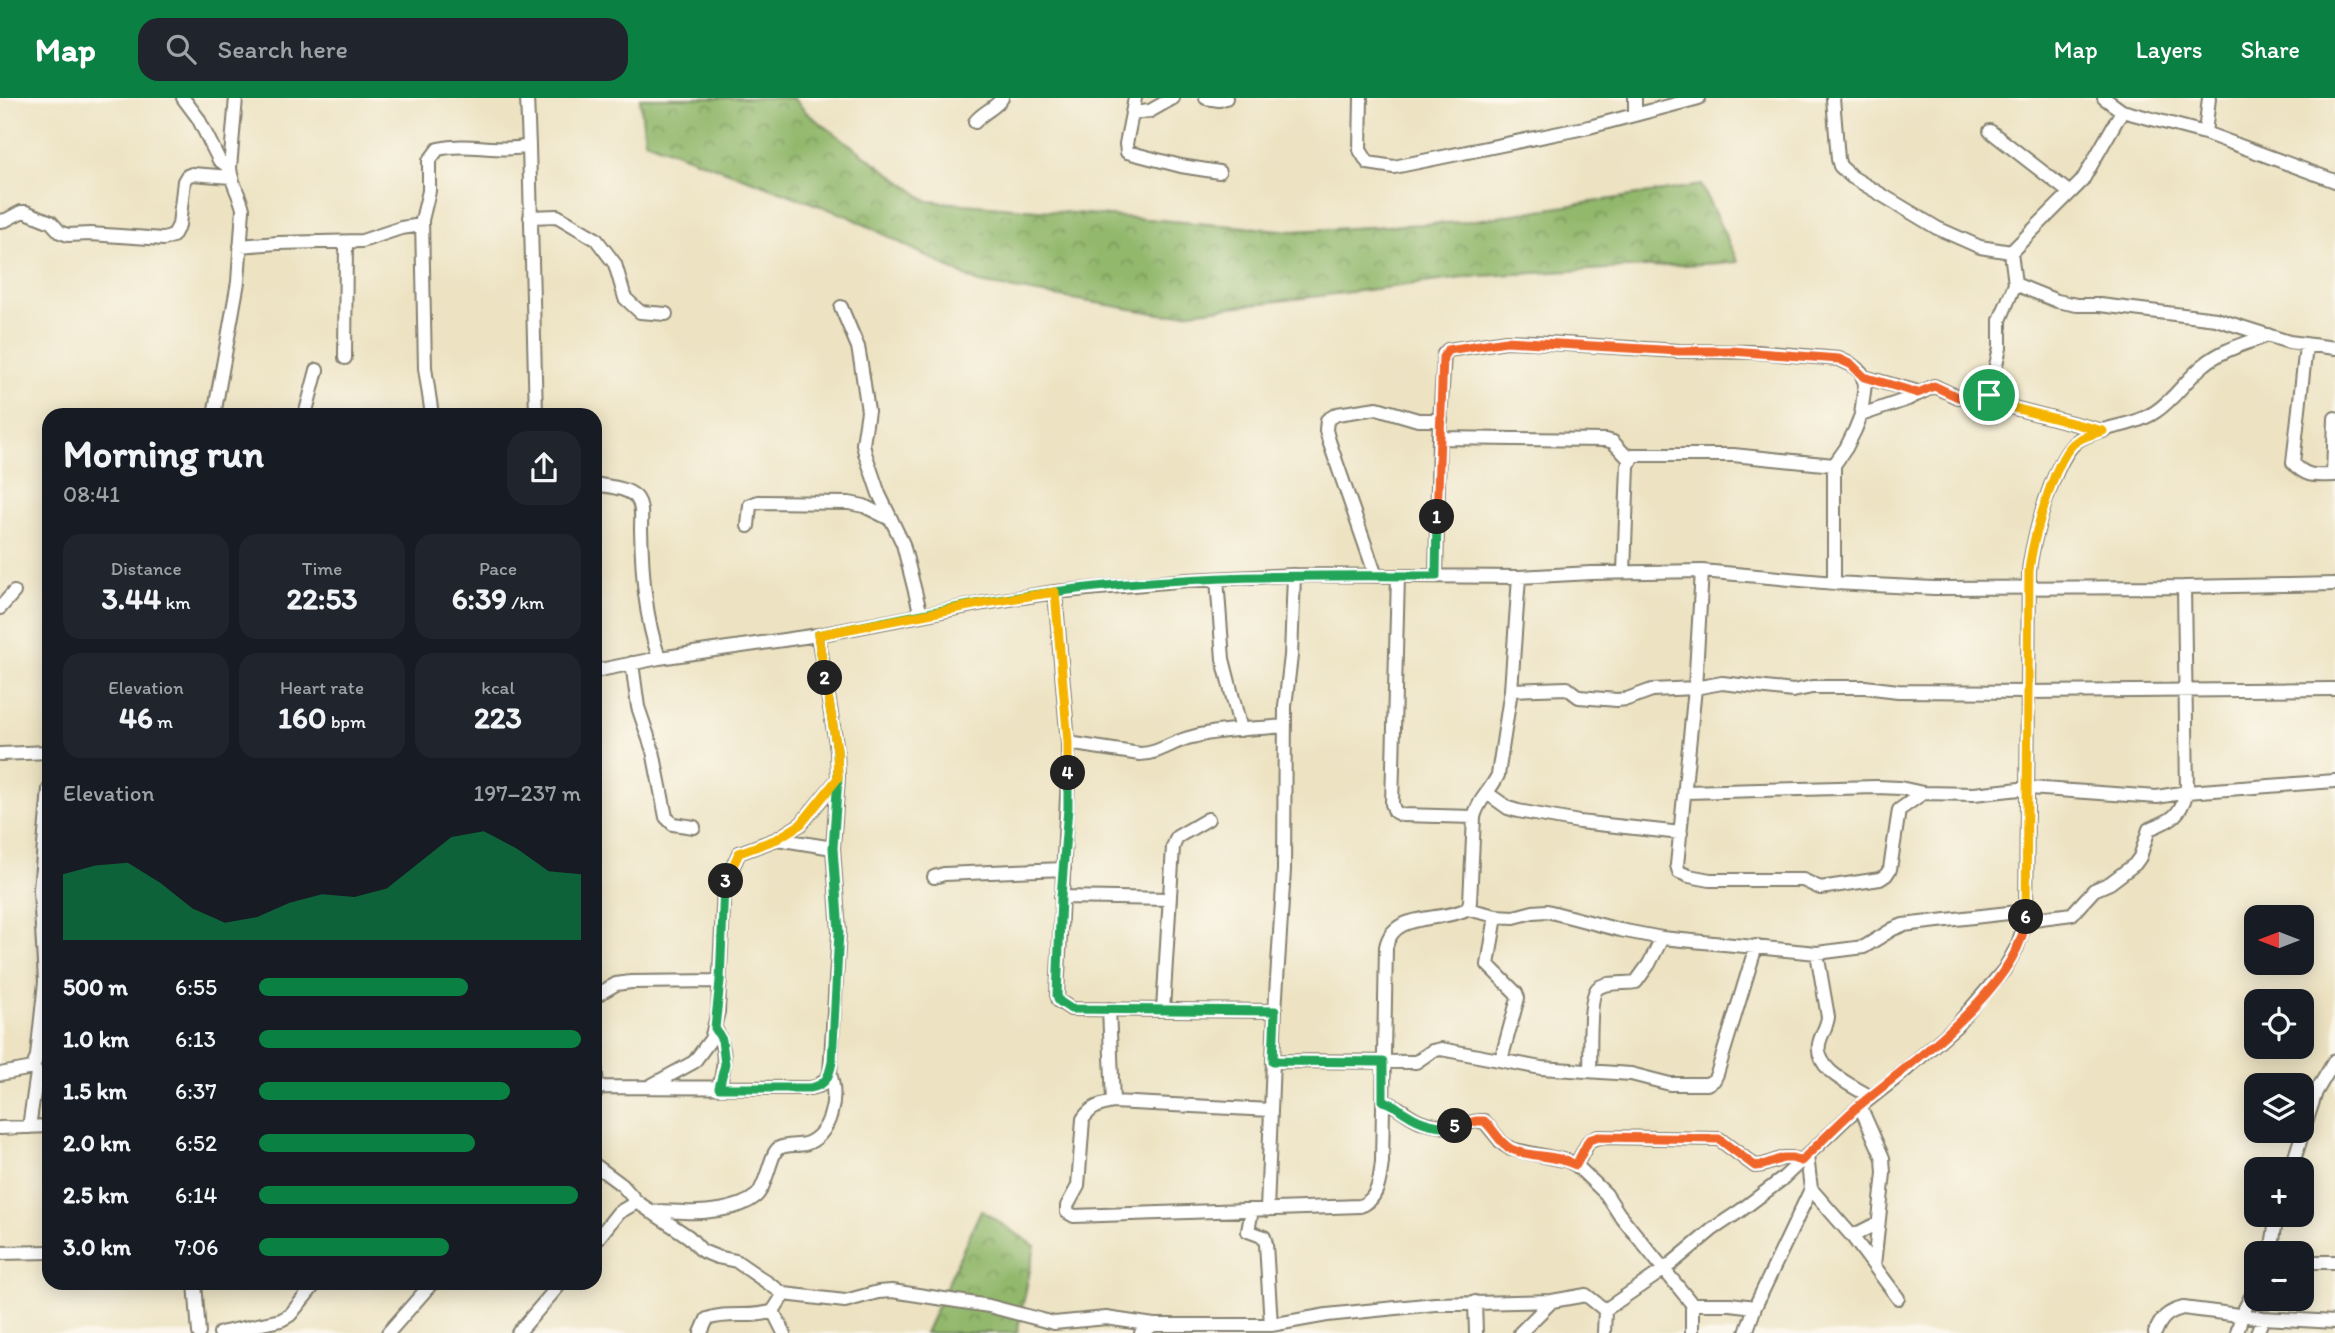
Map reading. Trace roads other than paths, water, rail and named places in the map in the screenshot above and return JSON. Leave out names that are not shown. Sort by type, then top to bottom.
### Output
[{"type":"street","points":[[183,98],[198,118],[219,160],[230,172],[243,209],[238,282],[215,408]]},
{"type":"street","points":[[230,172],[236,98]]},
{"type":"street","points":[[527,98],[536,408]]},
{"type":"street","points":[[975,122],[999,104],[1002,98]]},
{"type":"street","points":[[1135,98],[1126,144],[1128,152],[1181,166],[1219,172]]},
{"type":"street","points":[[1132,113],[1150,111],[1172,98]]},
{"type":"street","points":[[1206,98],[1226,98]]},
{"type":"street","points":[[1361,98],[1360,149],[1368,163],[1382,167],[1394,167],[1539,138],[1699,98]]},
{"type":"street","points":[[1635,98],[1635,115]]},
{"type":"street","points":[[1833,98],[1838,159],[1840,166],[1852,177],[1937,228],[1980,247],[2011,252]]},
{"type":"street","points":[[2104,98],[2122,111],[2205,133],[2335,181]]},
{"type":"street","points":[[2205,133],[2208,98]]},
{"type":"street","points":[[2011,252],[2082,181],[2122,111]]},
{"type":"street","points":[[1990,131],[2070,193]]},
{"type":"street","points":[[431,408],[425,368],[422,225],[429,191],[429,161],[439,149],[474,146],[507,150],[529,146]]},
{"type":"street","points":[[0,221],[26,212],[51,222],[60,232],[68,235],[164,239],[173,236],[179,225],[184,181],[187,176],[230,172]]},
{"type":"street","points":[[530,217],[557,216],[596,239],[615,264],[625,298],[640,312],[666,314]]},
{"type":"street","points":[[240,246],[362,242],[401,228],[422,225]]},
{"type":"street","points":[[345,358],[346,243]]},
{"type":"street","points":[[1989,395],[2000,348],[2000,320],[2015,284],[2011,252]]},
{"type":"street","points":[[2015,284],[2077,305],[2100,305],[2216,319],[2306,346],[2335,348]]},
{"type":"street","points":[[841,307],[858,347],[861,364],[868,411],[863,444],[865,453],[890,519],[903,544],[921,615]]},
{"type":"street","points":[[1605,1310],[1665,1269],[1713,1229],[1781,1180],[1860,1106],[1956,1026],[2004,970],[2017,947],[2026,915],[2031,548],[2043,508],[2064,456],[2081,438],[2149,416],[2179,391],[2204,364],[2226,350],[2268,335]]},
{"type":"street","points":[[1436,576],[1438,438],[1443,357],[1446,351],[1506,341],[1679,351],[1732,351],[1839,359],[1852,365],[1864,377],[1918,393]]},
{"type":"street","points":[[2306,346],[2293,463],[2303,473],[2334,475],[2335,418]]},
{"type":"street","points":[[307,408],[317,370]]},
{"type":"street","points":[[1834,583],[1834,465],[1846,448],[1861,415],[1864,377]]},
{"type":"street","points":[[1861,415],[1908,399],[1934,386],[1958,397],[1989,395],[2014,408],[2103,431]]},
{"type":"street","points":[[1376,576],[1329,441],[1327,420],[1337,414],[1377,408],[1419,420],[1441,420]]},
{"type":"street","points":[[1438,438],[1613,442],[1629,459],[1624,572]]},
{"type":"street","points":[[1629,459],[1638,454],[1733,455],[1834,465]]},
{"type":"street","points":[[602,485],[634,495],[640,504],[642,559],[650,631],[659,658]]},
{"type":"street","points":[[748,526],[750,505],[758,502],[849,503],[864,506],[890,519]]},
{"type":"street","points":[[1702,570],[1695,688],[1677,869],[1689,876],[1710,880],[1803,880],[1819,888],[1886,876],[1892,859],[1899,810],[1923,793]]},
{"type":"street","points":[[602,669],[659,658],[818,635],[1055,592],[1294,575],[1519,577],[1702,570],[1834,583],[1922,587],[2335,584]]},
{"type":"street","points":[[1267,1210],[1284,870],[1285,706],[1291,656],[1294,575]]},
{"type":"street","points":[[1398,576],[1392,804],[1395,812],[1402,816],[1474,817]]},
{"type":"street","points":[[1467,909],[1472,887],[1476,807],[1498,775],[1511,690],[1519,577]]},
{"type":"street","points":[[1217,579],[1223,659],[1241,730]]},
{"type":"street","points":[[1271,1110],[1113,1102],[1093,1108],[1083,1119],[1078,1186],[1067,1206],[1067,1212],[1074,1216],[1367,1204],[1380,1177],[1386,947],[1388,936],[1393,930],[1406,923],[1467,909],[1514,918],[1548,911],[1662,938],[1817,953],[1864,947],[1903,925],[2072,914],[2094,890],[2122,875],[2140,857],[2149,829],[2169,822],[2184,803],[2187,792],[2187,692],[2184,587]]},
{"type":"street","points":[[0,608],[14,592]]},
{"type":"street","points":[[1055,592],[1068,743],[1068,808],[1061,897],[1057,995],[1059,1001],[1071,1009],[1275,1011]]},
{"type":"street","points":[[651,1212],[701,1212],[741,1205],[758,1195],[767,1178],[774,1152],[778,1148],[806,1143],[821,1136],[831,1114],[830,1074],[839,932],[833,848],[838,778],[837,750],[818,635]]},
{"type":"street","points":[[632,663],[638,707],[653,751],[666,817],[673,824],[694,827]]},
{"type":"street","points":[[1511,690],[1567,688],[1579,697],[1617,701],[1652,690],[1695,688],[1722,683],[1793,691],[1812,687],[2028,692],[2335,689]]},
{"type":"street","points":[[1068,743],[1150,754],[1188,737],[1286,726]]},
{"type":"street","points":[[0,754],[42,752]]},
{"type":"street","points":[[647,1088],[694,1062],[711,1039],[715,1028],[720,981],[724,886],[739,853],[777,839],[801,824],[838,778]]},
{"type":"street","points":[[1686,792],[1900,788],[1923,793],[1974,793],[2029,788],[2121,793],[2144,797],[2335,781]]},
{"type":"street","points":[[1487,793],[1508,808],[1518,811],[1578,822],[1681,833]]},
{"type":"street","points":[[1163,1010],[1174,841],[1184,832],[1208,819]]},
{"type":"street","points":[[777,839],[833,848]]},
{"type":"street","points":[[42,868],[42,927]]},
{"type":"street","points":[[934,877],[1064,869]]},
{"type":"street","points":[[1061,897],[1170,899]]},
{"type":"street","points":[[1496,916],[1488,965],[1518,998],[1501,1060]]},
{"type":"street","points":[[1590,1070],[1590,1008],[1595,991],[1602,986],[1636,982],[1662,938]]},
{"type":"street","points":[[1273,1061],[1416,1062],[1432,1051],[1441,1049],[1541,1068],[1631,1074],[1670,1084],[1707,1084],[1714,1080],[1756,946]]},
{"type":"street","points":[[1817,953],[1828,1017],[1819,1046],[1820,1059],[1827,1069],[1871,1097]]},
{"type":"street","points":[[602,992],[616,984],[631,982],[720,981]]},
{"type":"street","points":[[1109,1009],[1113,1102]]},
{"type":"street","points":[[33,1068],[37,1056],[42,1010]]},
{"type":"street","points":[[715,1028],[722,1040],[725,1064],[719,1088]]},
{"type":"street","points":[[2295,1157],[2316,1092],[2335,1060]]},
{"type":"street","points":[[0,1074],[33,1068]]},
{"type":"street","points":[[29,1127],[37,1073],[33,1068]]},
{"type":"street","points":[[602,1091],[810,1088],[819,1086],[830,1074]]},
{"type":"street","points":[[1383,1101],[1424,1122],[1447,1127],[1484,1121],[1502,1143],[1511,1149],[1556,1157],[1576,1165],[1605,1194],[1692,1304],[1692,1333]]},
{"type":"street","points":[[1860,1106],[1883,1158],[1874,1265]]},
{"type":"street","points":[[0,1128],[42,1126]]},
{"type":"street","points":[[1576,1165],[1589,1140],[1598,1137],[1719,1139],[1755,1166],[1783,1158],[1804,1158]]},
{"type":"street","points":[[1804,1158],[1811,1189],[1852,1236],[1898,1298]]},
{"type":"street","points":[[602,1170],[622,1185],[637,1202],[689,1237],[702,1251],[717,1258],[736,1261],[784,1294],[845,1301],[878,1292],[892,1292],[989,1306],[1054,1323],[1106,1318],[1154,1325],[1271,1325],[1327,1315],[1475,1303],[1552,1301],[1586,1295],[1605,1310]]},
{"type":"street","points":[[1746,1333],[1755,1307],[1811,1189]]},
{"type":"street","points":[[602,1233],[618,1213],[637,1202]]},
{"type":"street","points":[[1252,1210],[1248,1231],[1264,1237],[1266,1244],[1271,1325]]},
{"type":"street","points":[[1852,1236],[1878,1223]]},
{"type":"street","points":[[0,1253],[42,1252]]},
{"type":"street","points":[[2314,1262],[2335,1262]]},
{"type":"street","points":[[196,1290],[199,1333]]},
{"type":"street","points":[[220,1333],[281,1320],[290,1315],[310,1290]]},
{"type":"street","points":[[388,1333],[426,1290]]},
{"type":"street","points":[[518,1333],[555,1290]]},
{"type":"street","points":[[701,1333],[707,1319],[715,1316],[747,1316],[774,1311],[784,1294]]},
{"type":"street","points":[[1520,1333],[1552,1301]]},
{"type":"street","points":[[1475,1303],[1476,1333]]},
{"type":"street","points":[[1692,1304],[1755,1307]]},
{"type":"street","points":[[2155,1333],[2161,1320],[2171,1311],[2183,1308],[2263,1318],[2335,1322]]},
{"type":"street","points":[[1604,1333],[1605,1310]]},
{"type":"street","points":[[2237,1333],[2244,1310]]},
{"type":"street","points":[[774,1311],[784,1333]]},
{"type":"street","points":[[2257,1333],[2263,1318]]},
{"type":"street","points":[[1140,1333],[1154,1325]]}]
